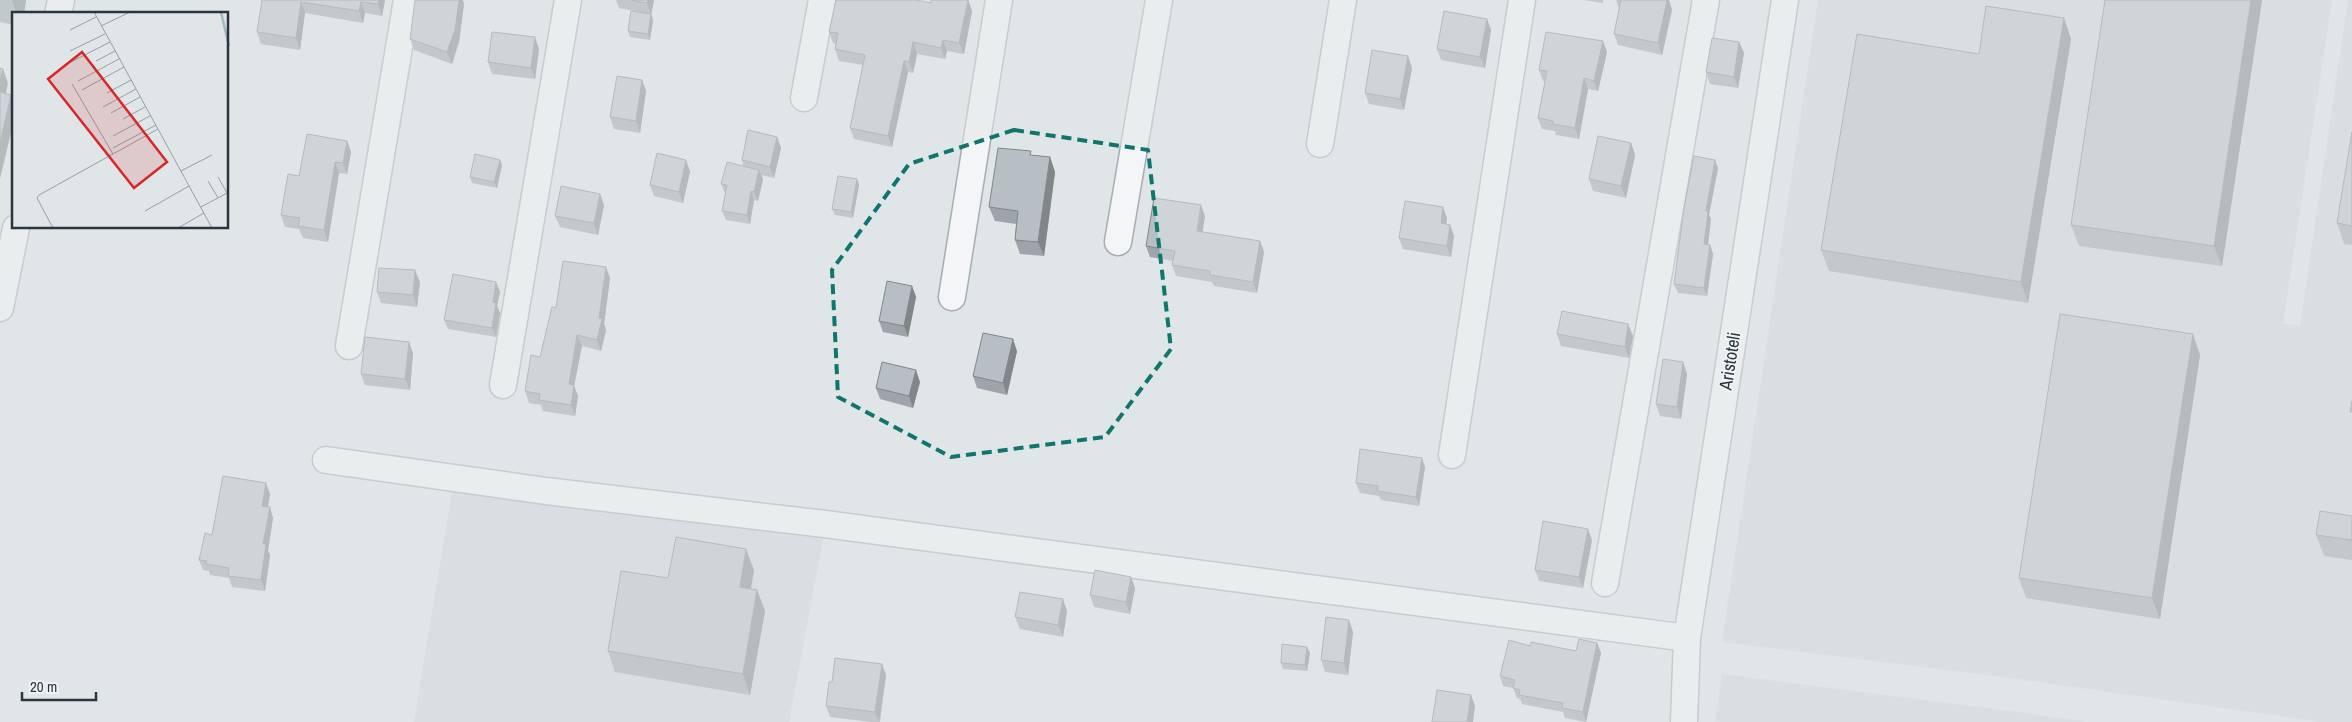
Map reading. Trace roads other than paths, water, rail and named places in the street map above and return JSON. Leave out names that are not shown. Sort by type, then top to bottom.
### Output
[{"type":"street","points":[[348,346],[408,0]]},
{"type":"street","points":[[503,386],[568,0]]},
{"type":"street","points":[[804,98],[822,0]]},
{"type":"street","points":[[952,297],[999,0]]},
{"type":"street","points":[[1118,242],[1159,0]]},
{"type":"street","points":[[1320,144],[1343,0]]},
{"type":"street","points":[[1452,455],[1522,0]]},
{"type":"street","points":[[1605,583],[1706,0]]},
{"type":"street","name":"Aristoteli","points":[[1684,722],[1687,638],[1785,0]]},
{"type":"street","points":[[0,308],[16,229]]},
{"type":"street","points":[[326,460],[546,491],[835,525],[1687,638]]}]
